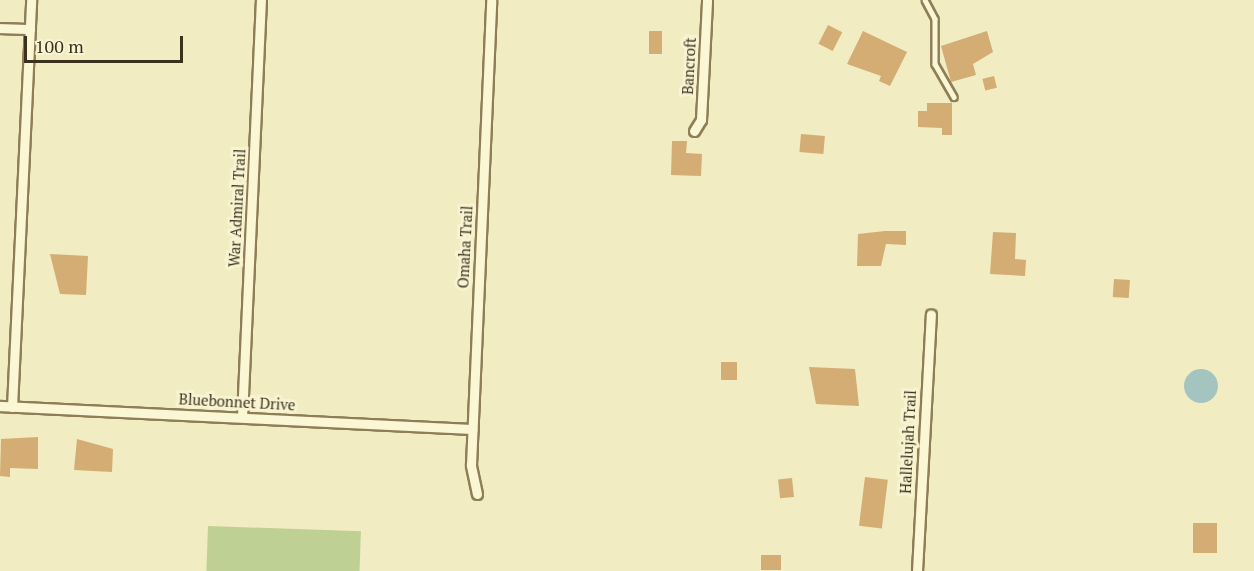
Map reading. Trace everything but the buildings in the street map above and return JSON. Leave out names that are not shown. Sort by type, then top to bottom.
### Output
[{"type":"street","points":[[12,407],[31,0]]},
{"type":"street","name":"War Admiral Trail","points":[[242,417],[261,0]]},
{"type":"street","name":"Omaha Trail","points":[[477,494],[471,472],[472,429],[491,0]]},
{"type":"street","name":"Bancroft","points":[[694,131],[701,120],[707,0]]},
{"type":"street","points":[[0,28],[30,29]]},
{"type":"street","name":"Hallelujah Trail","points":[[917,571],[931,314]]},
{"type":"street","name":"Bluebonnet Drive","points":[[0,406],[472,429]]},
{"type":"lane","points":[[925,0],[935,19],[935,64],[954,97]]},
{"type":"green space","points":[[208,526],[361,531],[360,571],[206,571]]},
{"type":"water","points":[[1201,369],[1213,374],[1218,386],[1213,398],[1201,403],[1189,398],[1184,386],[1189,374]]}]
